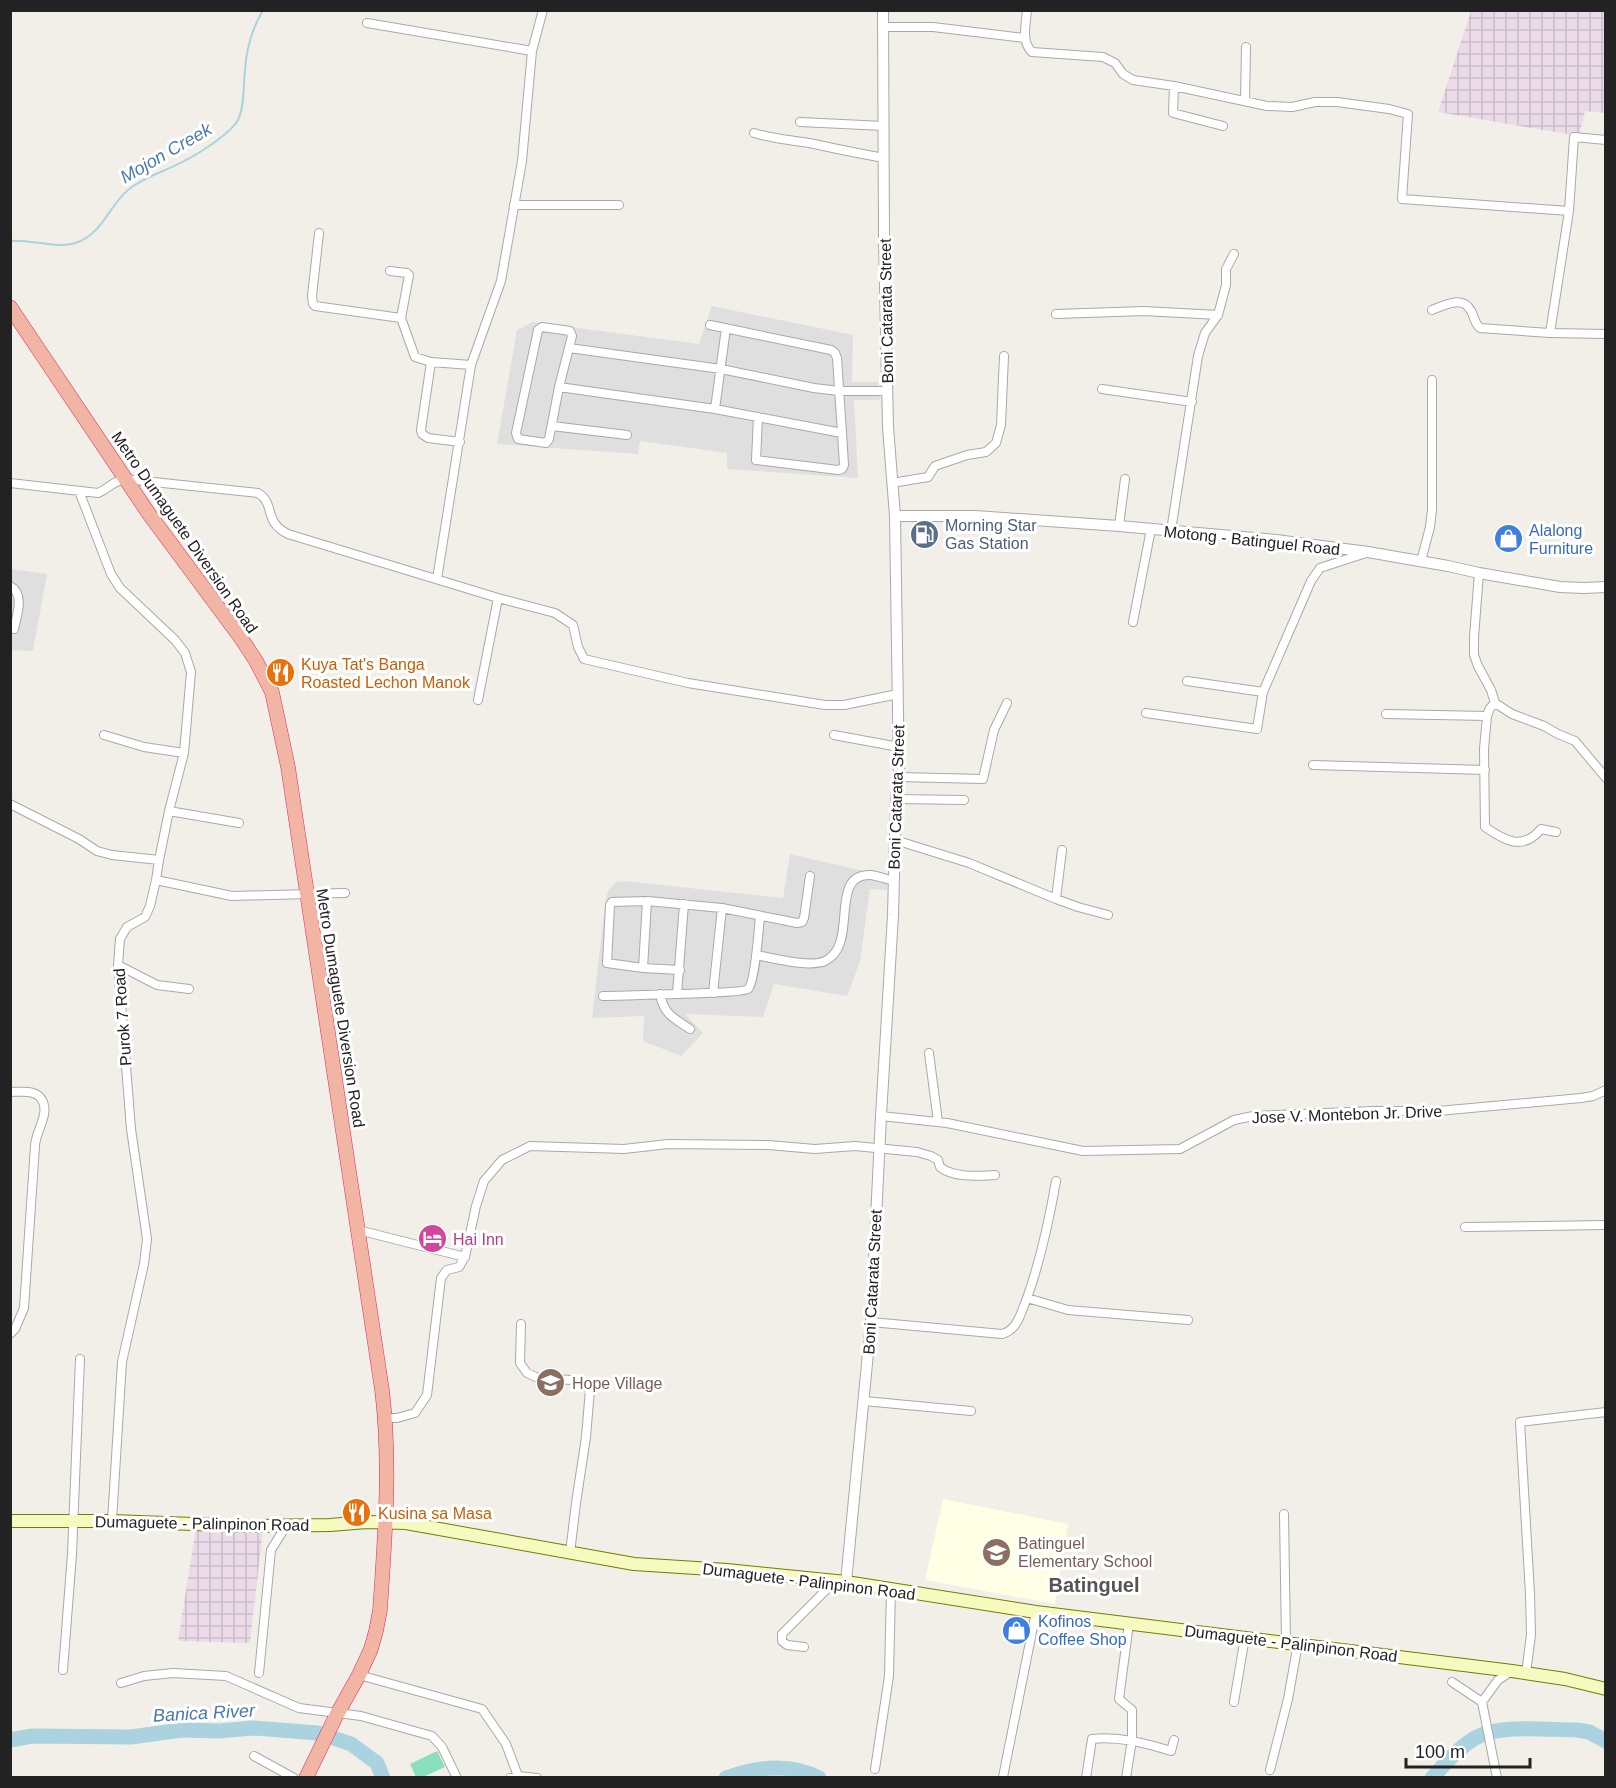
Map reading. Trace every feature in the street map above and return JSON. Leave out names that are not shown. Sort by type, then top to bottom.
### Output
[{"type":"highway","name":"Metro Dumaguete Diversion Road","points":[[10,307],[125,479],[256,661],[272,692],[288,767],[386,1418],[387,1466],[386,1521],[380,1610],[376,1631],[371,1649],[359,1675],[306,1778]]},
{"type":"main road","name":"Dumaguete - Palinpinon Road","points":[[10,1521],[112,1521],[247,1527],[386,1521],[425,1525],[634,1564],[841,1581],[1036,1612],[1512,1671],[1565,1679],[1605,1689]]},
{"type":"street","points":[[437,579],[471,364],[501,281],[522,161],[532,51],[543,10]]},
{"type":"street","name":"Boni Catarata Street","points":[[841,1581],[864,1401],[871,1322],[880,1116],[889,986],[896,799],[899,777],[895,516],[887,391],[884,10]]},
{"type":"street","points":[[1027,10],[1025,38],[1028,48],[1036,53],[1103,57],[1115,63],[1127,78],[1278,107],[1292,107],[1315,102],[1337,102],[1408,114],[1402,199],[1569,211]]},
{"type":"street","points":[[367,23],[532,51]]},
{"type":"street","points":[[884,27],[933,27],[1025,38]]},
{"type":"street","points":[[1245,101],[1246,47]]},
{"type":"street","points":[[1174,86],[1173,113],[1223,126]]},
{"type":"street","points":[[800,122],[884,126]]},
{"type":"street","points":[[754,133],[774,139],[884,158]]},
{"type":"street","points":[[1550,333],[1569,211],[1574,137],[1605,140]]},
{"type":"street","points":[[514,205],[619,205]]},
{"type":"street","points":[[319,233],[313,304],[401,318]]},
{"type":"street","points":[[1171,531],[1195,370],[1205,333],[1218,315],[1225,291],[1226,269],[1234,254]]},
{"type":"street","points":[[390,271],[409,275],[401,318],[413,354],[418,359],[431,362],[471,364]]},
{"type":"street","points":[[1432,310],[1454,302],[1460,303],[1468,306],[1480,328],[1605,334]]},
{"type":"street","points":[[1056,314],[1144,310],[1218,315]]},
{"type":"street","points":[[710,325],[831,350],[835,353],[844,465],[842,469],[756,460],[758,417]]},
{"type":"street","points":[[542,327],[570,331],[572,336],[569,348],[549,440],[546,442],[518,439],[516,434],[538,330],[542,327]]},
{"type":"street","points":[[715,409],[726,328]]},
{"type":"street","points":[[569,348],[721,369],[814,388],[839,391],[887,391]]},
{"type":"street","points":[[892,483],[928,477],[935,466],[967,455],[986,452],[996,443],[1001,425],[1004,356]]},
{"type":"street","points":[[431,362],[421,430],[428,438],[460,442]]},
{"type":"street","points":[[1421,561],[1432,510],[1432,380]]},
{"type":"street","points":[[559,387],[715,409],[842,433]]},
{"type":"street","points":[[1102,389],[1191,402]]},
{"type":"street","points":[[552,426],[627,435]]},
{"type":"street","points":[[10,483],[98,493],[113,482],[125,479],[258,493],[267,502],[274,525],[288,534],[555,613],[573,625],[578,647],[584,659],[688,683],[825,705],[844,705],[898,694]]},
{"type":"street","points":[[1119,526],[1125,479]]},
{"type":"street","name":"Purok 7 Road","points":[[79,491],[111,574],[120,588],[175,640],[185,653],[191,672],[184,753],[169,812],[150,906],[145,917],[127,927],[120,939],[118,965],[131,1129],[147,1239],[144,1264],[122,1362],[112,1521]]},
{"type":"street","name":"Motong - Batinguel Road","points":[[895,516],[975,516],[1276,540],[1368,552],[1560,586],[1605,587]]},
{"type":"street","points":[[1133,622],[1151,529]]},
{"type":"street","points":[[1146,713],[1257,729],[1263,692],[1311,582],[1320,568],[1368,552]]},
{"type":"street","points":[[1479,573],[1474,655],[1495,703],[1512,714],[1575,741],[1605,778]]},
{"type":"street","points":[[10,586],[20,595],[15,629]]},
{"type":"street","points":[[478,700],[498,598]]},
{"type":"street","points":[[1187,681],[1263,692]]},
{"type":"street","points":[[899,777],[983,779],[994,730],[1007,703]]},
{"type":"street","points":[[1495,703],[1487,716],[1484,749],[1485,827],[1500,837],[1522,843],[1533,839],[1541,829],[1557,832]]},
{"type":"street","points":[[1386,714],[1487,716]]},
{"type":"street","points":[[104,735],[144,747],[184,753]]},
{"type":"street","points":[[834,735],[899,747]]},
{"type":"street","points":[[1313,765],[1485,770]]},
{"type":"street","points":[[896,799],[964,800]]},
{"type":"street","points":[[10,804],[79,839],[97,851],[112,855],[159,860]]},
{"type":"street","points":[[169,812],[239,823]]},
{"type":"street","points":[[895,840],[969,863],[1056,899],[1108,915]]},
{"type":"street","points":[[1056,899],[1062,850]]},
{"type":"street","points":[[756,955],[811,963],[825,961],[838,951],[843,937],[846,898],[850,885],[859,877],[871,875],[894,881]]},
{"type":"street","points":[[680,970],[607,963],[612,902],[647,901],[722,908],[797,923],[802,922],[804,918],[810,876]]},
{"type":"street","points":[[156,880],[232,896],[345,893]]},
{"type":"street","points":[[643,968],[647,901]]},
{"type":"street","points":[[677,994],[684,904]]},
{"type":"street","points":[[713,993],[722,908]]},
{"type":"street","points":[[603,996],[713,993],[748,989],[756,955],[760,916]]},
{"type":"street","points":[[118,965],[157,985],[189,988]]},
{"type":"street","points":[[660,994],[667,1013],[690,1029]]},
{"type":"street","points":[[929,1053],[938,1122]]},
{"type":"street","name":"Jose V. Montebon Jr. Drive","points":[[880,1116],[938,1122],[1083,1151],[1180,1149],[1234,1120],[1253,1116],[1373,1111],[1438,1112],[1581,1098],[1593,1096],[1605,1090]]},
{"type":"street","points":[[10,1092],[36,1093],[45,1105],[35,1141],[24,1308],[15,1329],[10,1334]]},
{"type":"street","points":[[386,1418],[397,1418],[415,1413],[427,1395],[441,1278],[447,1270],[459,1267],[465,1257],[484,1181],[502,1160],[530,1146],[624,1149],[668,1144],[768,1145],[815,1149],[855,1146],[917,1152],[931,1156],[938,1160],[940,1167],[946,1172],[995,1175]]},
{"type":"street","points":[[871,1322],[1002,1334],[1009,1332],[1027,1298],[1034,1277],[1047,1229],[1056,1181]]},
{"type":"street","points":[[1465,1227],[1605,1225]]},
{"type":"street","points":[[358,1230],[465,1257]]},
{"type":"street","points":[[1027,1298],[1068,1310],[1188,1320]]},
{"type":"street","points":[[521,1324],[520,1363],[527,1373],[538,1378],[571,1380],[590,1389],[586,1437],[570,1553]]},
{"type":"street","points":[[63,1670],[72,1554],[80,1359]]},
{"type":"street","points":[[864,1401],[971,1411]]},
{"type":"street","points":[[1526,1673],[1531,1635],[1520,1422],[1605,1412]]},
{"type":"street","points":[[1269,1770],[1288,1699],[1292,1643],[1284,1514]]},
{"type":"street","points":[[259,1673],[271,1550],[286,1526]]},
{"type":"street","points":[[804,1647],[787,1645],[782,1641],[782,1634],[841,1581]]},
{"type":"street","points":[[875,1769],[889,1676],[891,1589]]},
{"type":"street","points":[[1003,1777],[1036,1612]]},
{"type":"street","points":[[1126,1778],[1132,1740],[1132,1710],[1119,1699],[1129,1623]]},
{"type":"street","points":[[1234,1702],[1245,1637]]},
{"type":"street","points":[[1482,1702],[1498,1680],[1512,1671]]},
{"type":"street","points":[[121,1683],[144,1676],[173,1673],[226,1676],[299,1708],[361,1716],[432,1736],[442,1747],[457,1778]]},
{"type":"street","points":[[359,1675],[482,1709],[506,1744],[514,1777],[537,1778]]},
{"type":"street","points":[[1452,1682],[1482,1702],[1497,1778]]},
{"type":"street","points":[[1086,1778],[1092,1739],[1132,1740],[1171,1750],[1174,1740]]},
{"type":"street","points":[[254,1756],[294,1778]]},
{"type":"shaded area","points":[[1471,11],[1605,11],[1605,113],[1585,111],[1579,136],[1438,112]]},
{"type":"shaded area","points":[[712,306],[853,335],[852,382],[878,382],[880,400],[854,400],[858,478],[727,469],[727,453],[640,441],[638,454],[497,444],[517,330],[533,322],[699,344]]},
{"type":"shaded area","points":[[10,569],[47,574],[33,651],[11,650]]},
{"type":"shaded area","points":[[790,854],[889,877],[887,890],[870,889],[860,962],[847,996],[774,984],[763,1017],[685,1014],[703,1033],[681,1056],[643,1041],[644,1016],[592,1018],[606,898],[609,889],[616,882],[625,881],[783,898]]},
{"type":"shaded area","name":"Batinguel Elementary School","points":[[943,1499],[1068,1524],[1055,1604],[925,1580]]},
{"type":"shaded area","points":[[196,1528],[263,1529],[250,1643],[178,1641]]},
{"type":"green space","points":[[437,1751],[445,1767],[423,1777],[416,1777],[410,1764]]},
{"type":"waterway","name":"Mojon Creek","points":[[10,241],[53,245],[78,242],[95,231],[120,198],[135,185],[192,157],[228,132],[240,114],[248,47],[263,10]]},
{"type":"waterway","name":"Banica River","points":[[10,1740],[32,1736],[131,1737],[182,1730],[219,1731],[253,1728],[318,1733],[351,1744],[377,1763],[383,1778]]},
{"type":"waterway","name":"Banica River","points":[[1432,1778],[1465,1745],[1477,1737],[1499,1730],[1577,1730],[1589,1732],[1606,1741]]},
{"type":"waterway","name":"Banica River","points":[[726,1778],[749,1771],[773,1768],[796,1770],[819,1778]]},
{"type":"place","name":"Morning Star Gas Station","points":[[924,534]]},
{"type":"place","name":"Alalong Furniture","points":[[1508,539]]},
{"type":"place","name":"Kuya Tat's Banga Roasted Lechon Manok","points":[[280,673]]},
{"type":"place","name":"Hai Inn","points":[[432,1239]]},
{"type":"place","name":"Hope Village","points":[[551,1383]]},
{"type":"place","name":"Kusina sa Masa","points":[[357,1513]]},
{"type":"place","name":"Batinguel Elementary School","points":[[997,1552]]},
{"type":"place","name":"Kofinos Coffee Shop","points":[[1017,1630]]},
{"type":"district","name":"Batinguel","points":[[1094,1585]]}]
